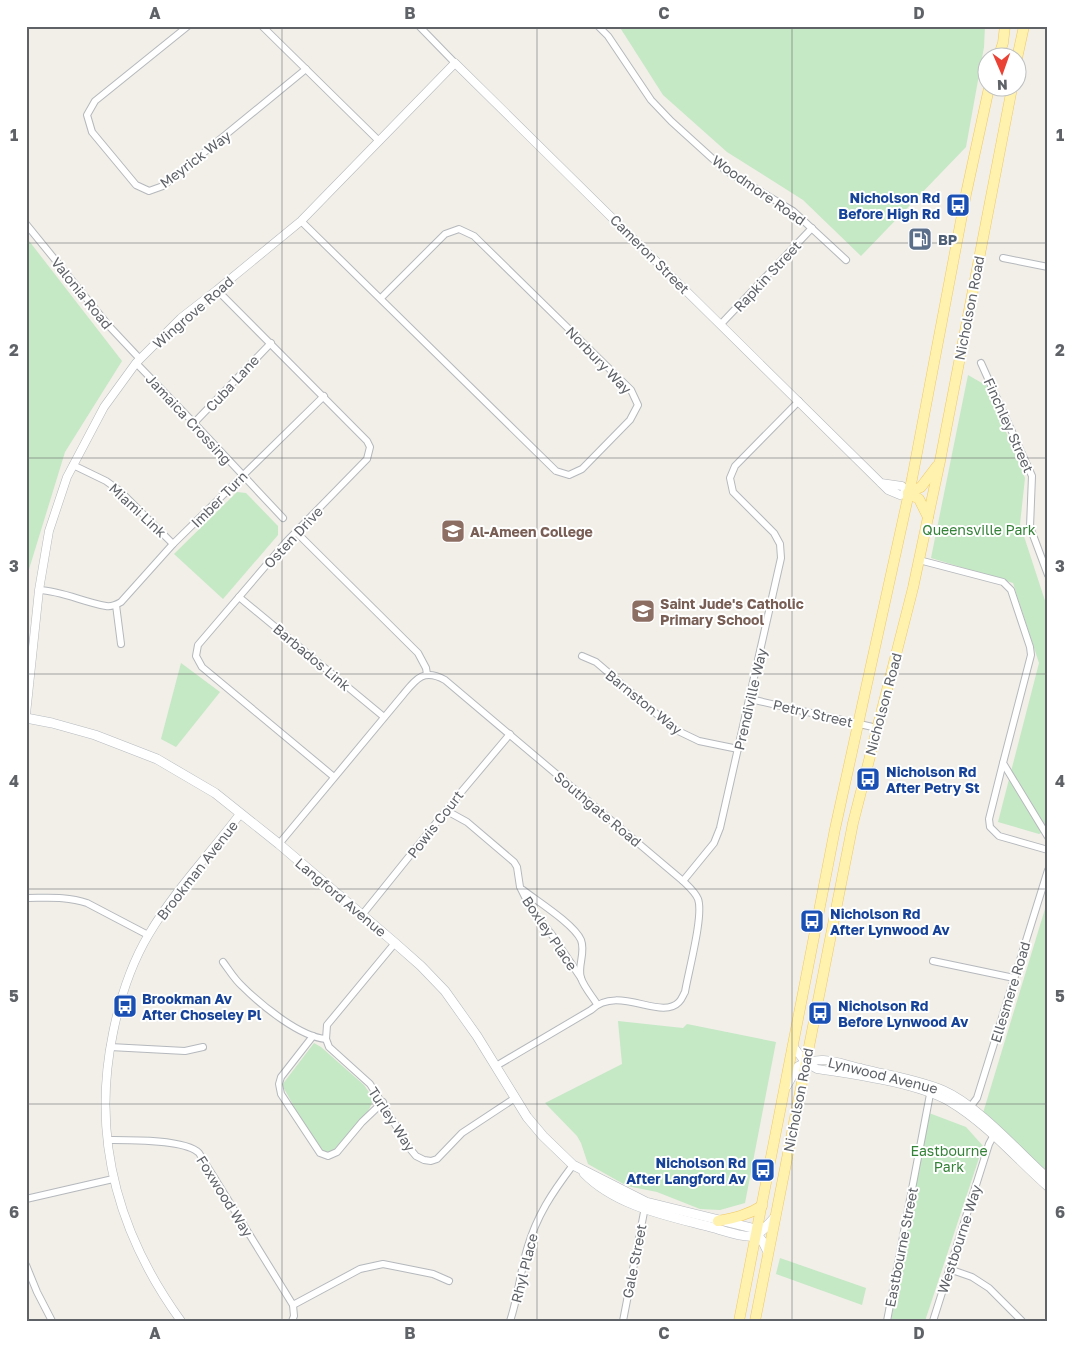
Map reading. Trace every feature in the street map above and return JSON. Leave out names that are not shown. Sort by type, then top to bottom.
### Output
[{"type":"main road","points":[[1001,48],[1005,26]]},
{"type":"main road","points":[[1019,48],[1024,26]]},
{"type":"main road","name":"Nicholson Road","points":[[739,1321],[835,829],[908,493],[987,98]]},
{"type":"main road","name":"Nicholson Road","points":[[755,1321],[853,823],[920,560],[1010,98]]},
{"type":"main road","points":[[908,493],[921,487],[940,461]]},
{"type":"main road","points":[[908,493],[919,499],[928,517]]},
{"type":"main road","name":"Langford Avenue","points":[[26,718],[95,734],[157,760],[215,793],[278,844],[395,943],[445,991],[474,1030],[514,1098],[543,1136],[594,1183],[608,1191],[645,1205],[720,1230],[751,1236],[756,1233],[752,1228],[645,1205]]},
{"type":"main road","points":[[718,1221],[740,1217],[762,1206]]},
{"type":"main road","points":[[768,1252],[756,1233],[766,1228],[775,1217]]},
{"type":"street","name":"Meyrick Way","points":[[188,26],[96,100],[87,115],[92,132],[98,140],[136,185],[149,191],[163,186],[306,69]]},
{"type":"street","points":[[262,26],[380,141]]},
{"type":"street","name":"Cameron Street","points":[[418,26],[881,483],[902,486],[908,493]]},
{"type":"street","name":"Woodmore Road","points":[[598,26],[608,36],[651,100],[671,121],[725,170],[793,211],[846,260]]},
{"type":"street","name":"Wingrove Road","points":[[26,714],[39,590],[49,531],[66,477],[104,407],[138,361],[181,318],[301,221],[455,63]]},
{"type":"street","name":"Norbury Way","points":[[301,221],[382,298],[556,471],[569,475],[582,470],[630,420],[638,406],[631,390],[474,236],[459,229],[445,234],[382,298]]},
{"type":"street","name":"Valonia Road","points":[[26,224],[138,361]]},
{"type":"street","name":"Rapkin Street","points":[[721,324],[812,228]]},
{"type":"street","points":[[1003,258],[1048,267]]},
{"type":"street","name":"Osten Drive","points":[[218,290],[324,396],[367,441],[370,447],[367,459],[296,532],[198,645],[196,656],[202,668],[334,776]]},
{"type":"street","name":"Cuba Lane","points":[[194,423],[270,343]]},
{"type":"street","name":"Jamaica Crossing","points":[[138,361],[242,476],[283,518]]},
{"type":"street","name":"Finchley Street","points":[[981,362],[1032,476],[1030,527],[1048,575]]},
{"type":"street","name":"Imber Turn","points":[[116,605],[121,602],[174,544],[324,396]]},
{"type":"street","name":"Prendiville Way","points":[[683,881],[714,843],[720,828],[781,558],[780,544],[774,533],[733,492],[730,478],[735,466],[799,401]]},
{"type":"street","name":"Miami Link","points":[[73,465],[106,481],[120,491],[174,544]]},
{"type":"street","points":[[278,844],[415,681],[427,674],[418,653],[296,532]]},
{"type":"street","points":[[920,560],[1003,582],[1011,590],[1031,655],[989,819],[990,828],[999,836],[1048,850]]},
{"type":"street","points":[[39,590],[52,591],[106,606],[116,605],[121,644]]},
{"type":"street","name":"Barbados Link","points":[[239,597],[384,718]]},
{"type":"street","name":"Barnston Way","points":[[582,656],[596,662],[674,729],[698,740],[738,749]]},
{"type":"street","name":"Southgate Road","points":[[427,674],[438,676],[445,680],[510,734],[683,881],[695,893],[699,901],[700,910],[685,992],[680,1002],[663,1008],[616,1000],[597,1004],[591,1010],[496,1066]]},
{"type":"street","name":"Petry Street","points":[[750,699],[877,728]]},
{"type":"street","name":"Powis Court","points":[[362,915],[510,734]]},
{"type":"street","points":[[1004,763],[1048,837]]},
{"type":"street","name":"Boxley Place","points":[[447,811],[467,822],[514,862],[517,867],[520,887],[530,907],[552,935],[597,1004]]},
{"type":"street","name":"Brookman Avenue","points":[[181,1321],[156,1283],[134,1241],[113,1179],[107,1140],[105,1104],[110,1047],[126,983],[148,935],[184,882],[240,814]]},
{"type":"street","name":"Ellesmere Road","points":[[968,1110],[977,1098],[1048,870]]},
{"type":"street","name":"Boxley Place","points":[[520,887],[540,904],[562,918],[580,939],[584,954],[581,978]]},
{"type":"street","points":[[26,898],[64,897],[76,899],[148,935]]},
{"type":"street","points":[[223,962],[241,986],[302,1032],[326,1039],[327,1026],[395,943]]},
{"type":"street","points":[[933,961],[1014,978]]},
{"type":"street","points":[[313,1036],[281,1078],[279,1084],[281,1094],[320,1154],[328,1156],[337,1152],[362,1122],[383,1102]]},
{"type":"street","name":"Turley Way","points":[[326,1039],[329,1047],[370,1084],[416,1156],[431,1161],[442,1155],[462,1133],[514,1098]]},
{"type":"street","points":[[784,1092],[798,1066],[805,1062],[793,1046]]},
{"type":"street","points":[[110,1047],[184,1051],[203,1047]]},
{"type":"street","name":"Lynwood Avenue","points":[[805,1062],[818,1059],[954,1095],[968,1110],[1048,1178]]},
{"type":"street","name":"Eastbourne Street","points":[[887,1321],[931,1089]]},
{"type":"street","name":"Lynwood Avenue","points":[[995,1133],[1048,1188]]},
{"type":"street","name":"Westbourne Way","points":[[933,1321],[989,1144],[995,1133]]},
{"type":"street","name":"Foxwood Way","points":[[107,1140],[175,1144],[195,1149],[292,1305]]},
{"type":"street","name":"Rhyl Place","points":[[510,1321],[526,1250],[536,1223],[547,1200],[573,1165]]},
{"type":"street","points":[[26,1199],[113,1179]]},
{"type":"street","name":"Gale Street","points":[[623,1321],[645,1205]]},
{"type":"street","points":[[292,1321],[294,1316],[292,1305],[360,1269],[383,1264],[433,1274],[450,1281]]},
{"type":"street","points":[[26,1265],[52,1321]]},
{"type":"street","points":[[949,1269],[972,1277],[989,1288],[1022,1321]]},
{"type":"green space","points":[[619,26],[985,26],[984,48],[976,48],[976,91],[966,147],[861,256],[803,200],[727,152],[663,95]]},
{"type":"green space","points":[[26,237],[122,361],[65,452],[26,579]]},
{"type":"green space","name":"Queensville Park","points":[[968,375],[987,386],[1025,478],[1020,524],[1048,610],[1048,829],[1039,834],[998,822],[1039,663],[1013,583],[931,558]]},
{"type":"green space","points":[[237,492],[246,493],[278,526],[278,535],[223,599],[174,554]]},
{"type":"green space","points":[[181,663],[220,692],[176,747],[161,739]]},
{"type":"green space","points":[[1048,899],[1048,1178],[983,1113]]},
{"type":"green space","points":[[618,1021],[683,1028],[687,1024],[776,1042],[745,1203],[720,1210],[700,1209],[657,1192],[627,1186],[588,1164],[577,1136],[545,1103],[622,1064]]},
{"type":"green space","points":[[314,1043],[364,1085],[373,1098],[368,1111],[357,1125],[333,1151],[324,1153],[301,1119],[282,1085]]},
{"type":"green space","name":"Eastbourne Park","points":[[929,1113],[966,1127],[983,1146],[925,1321],[891,1321]]},
{"type":"green space","points":[[780,1258],[866,1288],[862,1305],[776,1274]]},
{"type":"place","name":"Nicholson Rd Before High Rd","points":[[958,205]]},
{"type":"place","name":"BP","points":[[920,239]]},
{"type":"place","name":"Al-Ameen College","points":[[453,531]]},
{"type":"place","name":"Saint Jude's Catholic Primary School","points":[[643,611]]},
{"type":"place","name":"Nicholson Rd After Petry St","points":[[868,779]]},
{"type":"place","name":"Nicholson Rd After Lynwood Av","points":[[812,921]]},
{"type":"place","name":"Brookman Av After Choseley Pl","points":[[125,1006]]},
{"type":"place","name":"Nicholson Rd Before Lynwood Av","points":[[820,1013]]},
{"type":"place","name":"Nicholson Rd After Langford Av","points":[[763,1170]]}]
